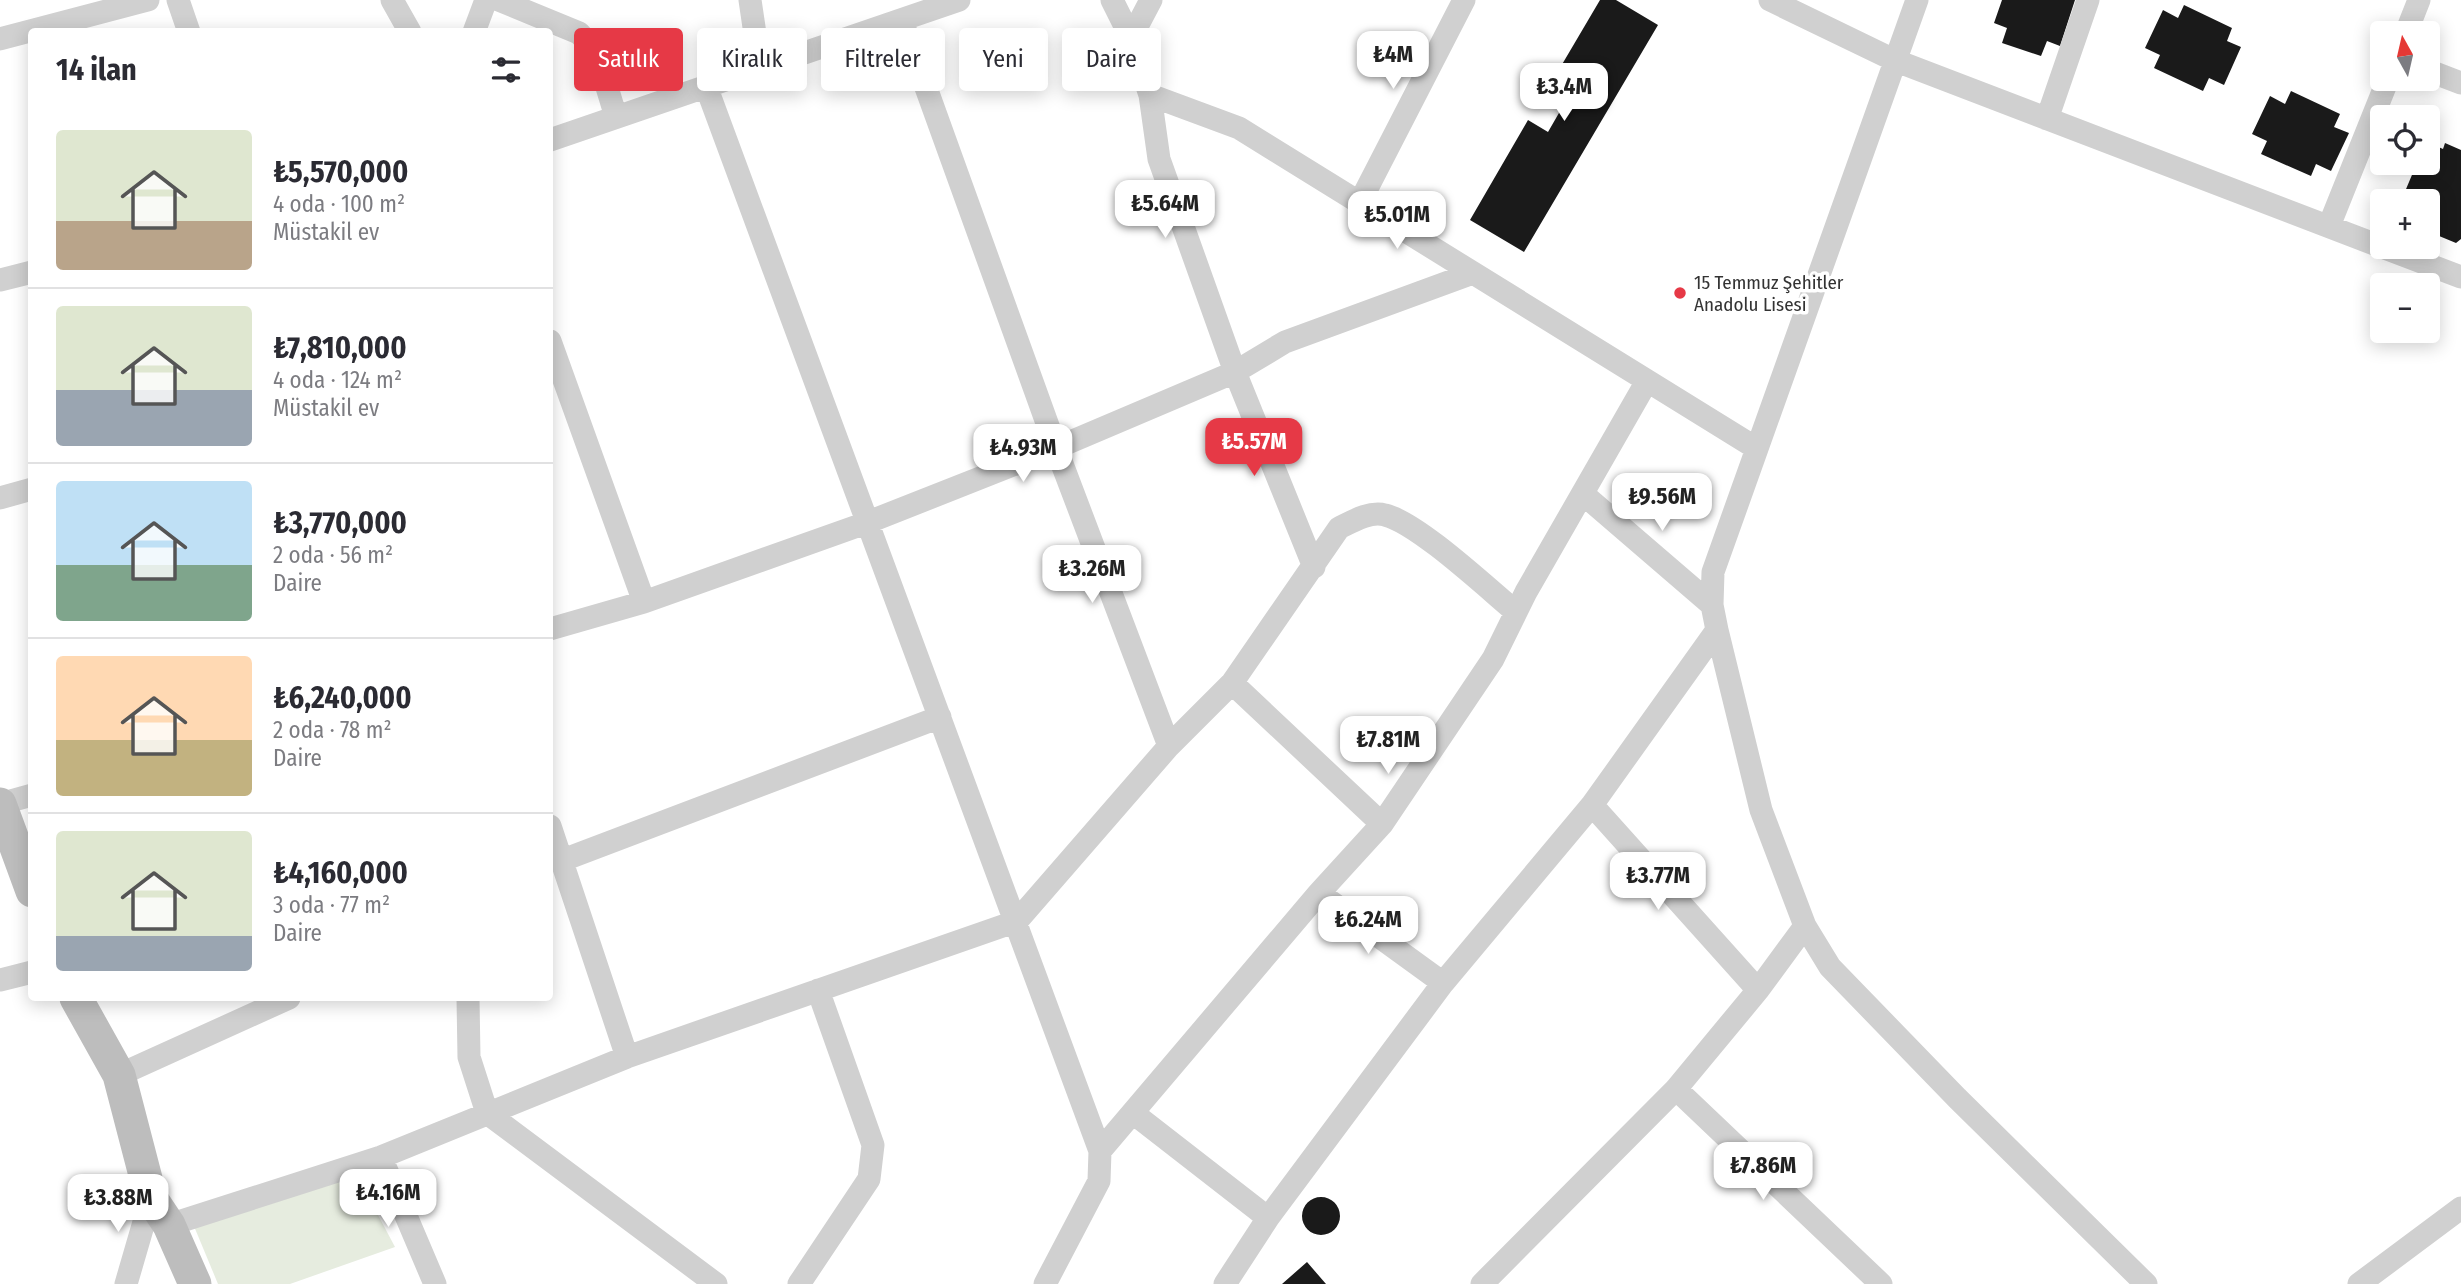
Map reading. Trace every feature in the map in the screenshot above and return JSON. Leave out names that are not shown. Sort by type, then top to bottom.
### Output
[{"type":"main road","points":[[0,804],[28,880]]},
{"type":"main road","points":[[78,1001],[119,1075],[160,1211],[195,1284]]},
{"type":"street","points":[[42,28],[148,0]]},
{"type":"street","points":[[178,0],[188,28]]},
{"type":"street","points":[[392,0],[408,28]]},
{"type":"street","points":[[476,28],[486,0]]},
{"type":"street","points":[[499,0],[579,33],[596,51],[616,117]]},
{"type":"street","points":[[750,0],[754,28]]},
{"type":"street","points":[[807,52],[959,0]]},
{"type":"street","points":[[1112,0],[1127,28]]},
{"type":"street","points":[[1137,28],[1151,0]]},
{"type":"street","points":[[1360,202],[1464,0]]},
{"type":"street","points":[[1770,0],[1894,60],[2370,242]]},
{"type":"street","points":[[1917,0],[1713,572],[1712,605],[1761,810],[1805,926],[1830,967],[1956,1098],[2146,1284]]},
{"type":"street","points":[[2047,119],[2088,0]]},
{"type":"street","points":[[2411,21],[2419,0]]},
{"type":"street","points":[[902,21],[1056,448],[1169,746]]},
{"type":"street","points":[[0,39],[28,32]]},
{"type":"street","points":[[2440,76],[2461,83]]},
{"type":"street","points":[[553,138],[697,89]]},
{"type":"street","points":[[708,91],[1100,1151],[1099,1181],[1045,1284]]},
{"type":"street","points":[[1149,91],[1159,159],[1235,372],[1314,567]]},
{"type":"street","points":[[2329,226],[2383,91]]},
{"type":"street","points":[[1150,95],[1239,128],[1756,448]]},
{"type":"street","points":[[2414,259],[2461,277]]},
{"type":"street","points":[[553,628],[644,602],[866,523],[1056,448],[1235,372],[1285,342],[1473,272]]},
{"type":"street","points":[[0,280],[28,273]]},
{"type":"street","points":[[553,349],[644,602]]},
{"type":"street","points":[[1100,1151],[1319,893],[1382,824],[1493,659],[1516,612],[1647,381]]},
{"type":"street","points":[[0,498],[28,490]]},
{"type":"street","points":[[1583,494],[1712,605]]},
{"type":"street","points":[[126,1284],[160,1211],[381,1157],[627,1057],[1017,921],[1169,746],[1232,683],[1339,528],[1360,517],[1383,514],[1406,523],[1516,612]]},
{"type":"street","points":[[1225,1284],[1268,1218],[1443,983],[1592,805],[1717,630]]},
{"type":"street","points":[[1232,683],[1382,824]]},
{"type":"street","points":[[564,860],[940,717]]},
{"type":"street","points":[[0,804],[28,796]]},
{"type":"street","points":[[1592,805],[1758,990]]},
{"type":"street","points":[[553,833],[627,1057]]},
{"type":"street","points":[[1319,893],[1443,983]]},
{"type":"street","points":[[1482,1284],[1676,1088],[1758,990],[1805,926]]},
{"type":"street","points":[[0,980],[28,973]]},
{"type":"street","points":[[799,1284],[869,1179],[873,1145],[818,990]]},
{"type":"street","points":[[119,1075],[282,1001]]},
{"type":"street","points":[[468,1001],[468,1057],[487,1113],[716,1284]]},
{"type":"street","points":[[1676,1088],[1881,1284]]},
{"type":"street","points":[[1133,1113],[1268,1218]]},
{"type":"street","points":[[381,1157],[435,1284]]},
{"type":"street","points":[[2359,1284],[2461,1208]]},
{"type":"shaded area","points":[[350,1162],[395,1247],[290,1284],[218,1284],[191,1219]]},
{"type":"building","points":[[1600,0],[1616,0],[1658,25],[1524,252],[1470,220],[1528,120],[1548,132],[1563,106],[1544,95]]},
{"type":"building","points":[[2002,0],[2075,0],[2060,46],[2047,41],[2041,56],[2002,43],[2007,28],[1994,23]]},
{"type":"building","points":[[2184,5],[2232,28],[2227,41],[2241,47],[2224,85],[2209,78],[2203,91],[2154,68],[2160,55],[2145,48],[2163,10],[2178,18]]},
{"type":"building","points":[[2291,91],[2340,114],[2334,127],[2349,133],[2331,171],[2316,164],[2311,176],[2261,154],[2267,141],[2252,134],[2270,96],[2285,104]]},
{"type":"building","points":[[2445,143],[2461,150],[2461,239],[2456,243],[2440,236],[2440,189],[2406,189],[2412,175],[2440,175],[2440,148],[2443,149]]},
{"type":"building","points":[[1321,1197],[1335,1202],[1340,1216],[1335,1230],[1321,1235],[1307,1230],[1302,1216],[1307,1202]]},
{"type":"building","points":[[1307,1262],[1326,1284],[1282,1284]]},
{"type":"place","name":"15 Temmuz Şehitler Anadolu Lisesi","points":[[1680,293]]}]
